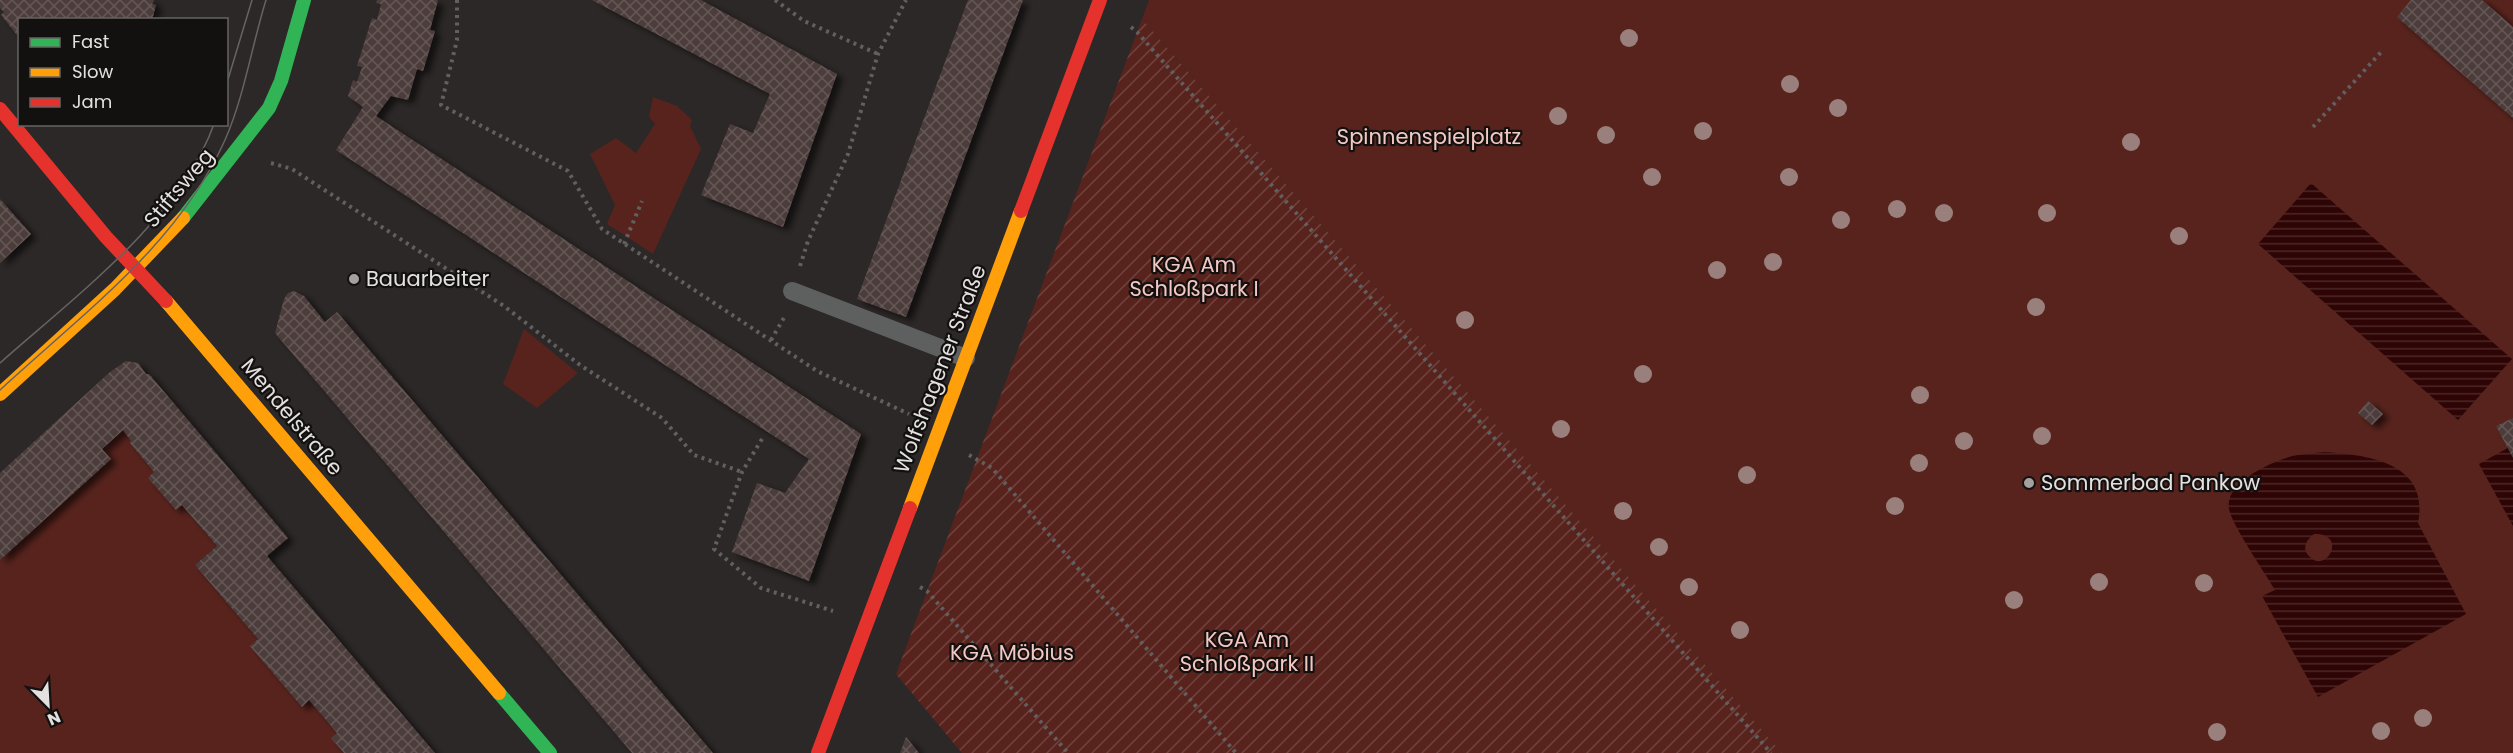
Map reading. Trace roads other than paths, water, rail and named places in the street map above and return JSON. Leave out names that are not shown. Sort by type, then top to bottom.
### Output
[{"type":"street","name":"Stiftsweg","points":[[0,394],[135,268],[188,214],[269,108],[281,81],[304,0]]},
{"type":"street","name":"Wolfshagener Straße","points":[[818,753],[1100,0]]},
{"type":"street","name":"Mendelstraße","points":[[0,110],[106,237],[550,753]]},
{"type":"lane","points":[[792,291],[966,358]]},
{"type":"tram line","points":[[228,79],[252,0]]},
{"type":"tram line","points":[[0,390],[126,276],[182,213],[205,178],[232,123],[266,0]]},
{"type":"tram line","points":[[0,363],[91,284],[151,224],[198,159],[213,126]]},
{"type":"place","name":"Bauarbeiter","points":[[354,279]]},
{"type":"place","name":"Sommerbad Pankow","points":[[2029,483]]},
{"type":"park label","name":"Spinnenspielplatz","points":[[1429,137]]},
{"type":"park label","name":"KGA Am Schloßpark I","points":[[1194,277]]},
{"type":"park label","name":"KGA Am Schloßpark II","points":[[1247,652]]},
{"type":"park label","name":"KGA Möbius","points":[[1012,653]]}]
